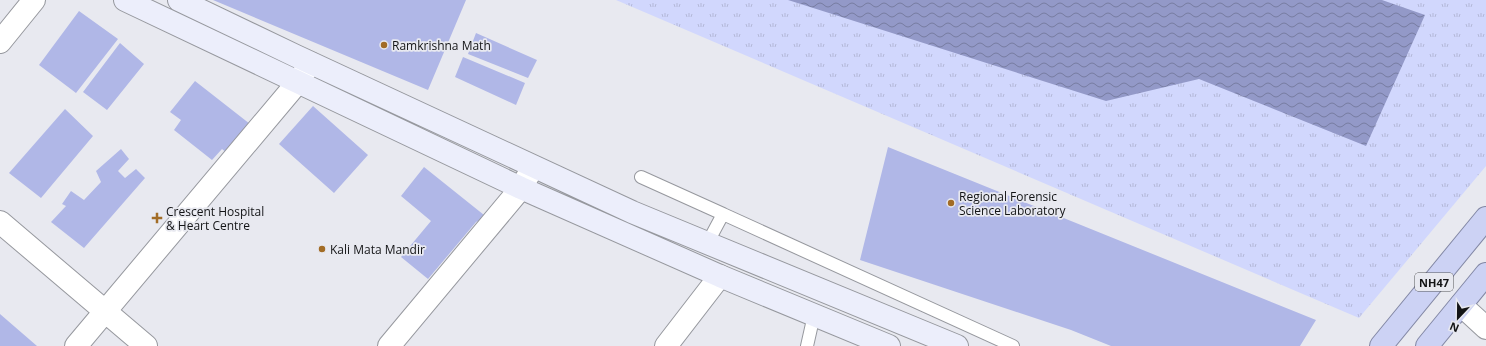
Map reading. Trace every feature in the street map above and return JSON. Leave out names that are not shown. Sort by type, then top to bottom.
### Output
[{"type":"highway","name":"NH47","points":[[1381,346],[1486,218]]},
{"type":"highway","name":"NH47","points":[[1427,346],[1486,274]]},
{"type":"main road","points":[[125,0],[521,188],[720,276],[889,346]]},
{"type":"main road","points":[[179,0],[310,63],[632,212],[708,242],[957,346]]},
{"type":"street","points":[[0,42],[34,0]]},
{"type":"street","points":[[76,346],[298,82],[310,63]]},
{"type":"street","points":[[389,346],[521,188],[533,167]]},
{"type":"street","points":[[0,222],[146,346]]},
{"type":"street","points":[[666,346],[720,276]]},
{"type":"street","points":[[1461,305],[1486,328]]},
{"type":"lane","points":[[641,177],[1013,346]]},
{"type":"lane","points":[[708,242],[723,214]]},
{"type":"lane","points":[[807,346],[814,315]]},
{"type":"green space","points":[[616,0],[1486,0],[1486,166],[1359,318]]},
{"type":"water","points":[[788,0],[1382,0],[1425,15],[1366,146],[1199,79],[1106,101]]},
{"type":"building","name":"Ramkrishna Math","points":[[213,0],[466,0],[428,90]]},
{"type":"building","points":[[79,11],[118,39],[76,93],[39,65]]},
{"type":"building","points":[[476,33],[537,60],[528,78],[468,54]]},
{"type":"building","points":[[120,43],[144,64],[107,110],[83,92]]},
{"type":"building","points":[[463,57],[525,83],[516,105],[455,77]]},
{"type":"building","points":[[195,81],[250,124],[227,153],[222,149],[212,160],[174,130],[181,120],[170,112]]},
{"type":"building","points":[[313,106],[368,155],[334,193],[279,144]]},
{"type":"building","points":[[65,109],[93,136],[41,198],[9,173]]},
{"type":"building","name":"Regional Forensic Science Laboratory","points":[[888,147],[1316,320],[1300,346],[1111,346],[1071,330],[860,260]]},
{"type":"building","points":[[121,149],[129,159],[118,171],[125,178],[136,169],[145,178],[84,248],[51,222],[66,206],[62,204],[71,191],[84,200],[101,182],[96,171]]},
{"type":"building","points":[[424,167],[484,215],[476,222],[428,279],[401,257],[431,221],[401,196]]},
{"type":"building","points":[[0,314],[37,346],[0,346]]},
{"type":"place","name":"Ramkrishna Math","points":[[384,45]]},
{"type":"place","name":"Regional Forensic Science Laboratory","points":[[951,203]]},
{"type":"place","name":"Crescent Hospital & Heart Centre","points":[[157,218]]},
{"type":"place","name":"Kali Mata Mandir","points":[[322,249]]}]
